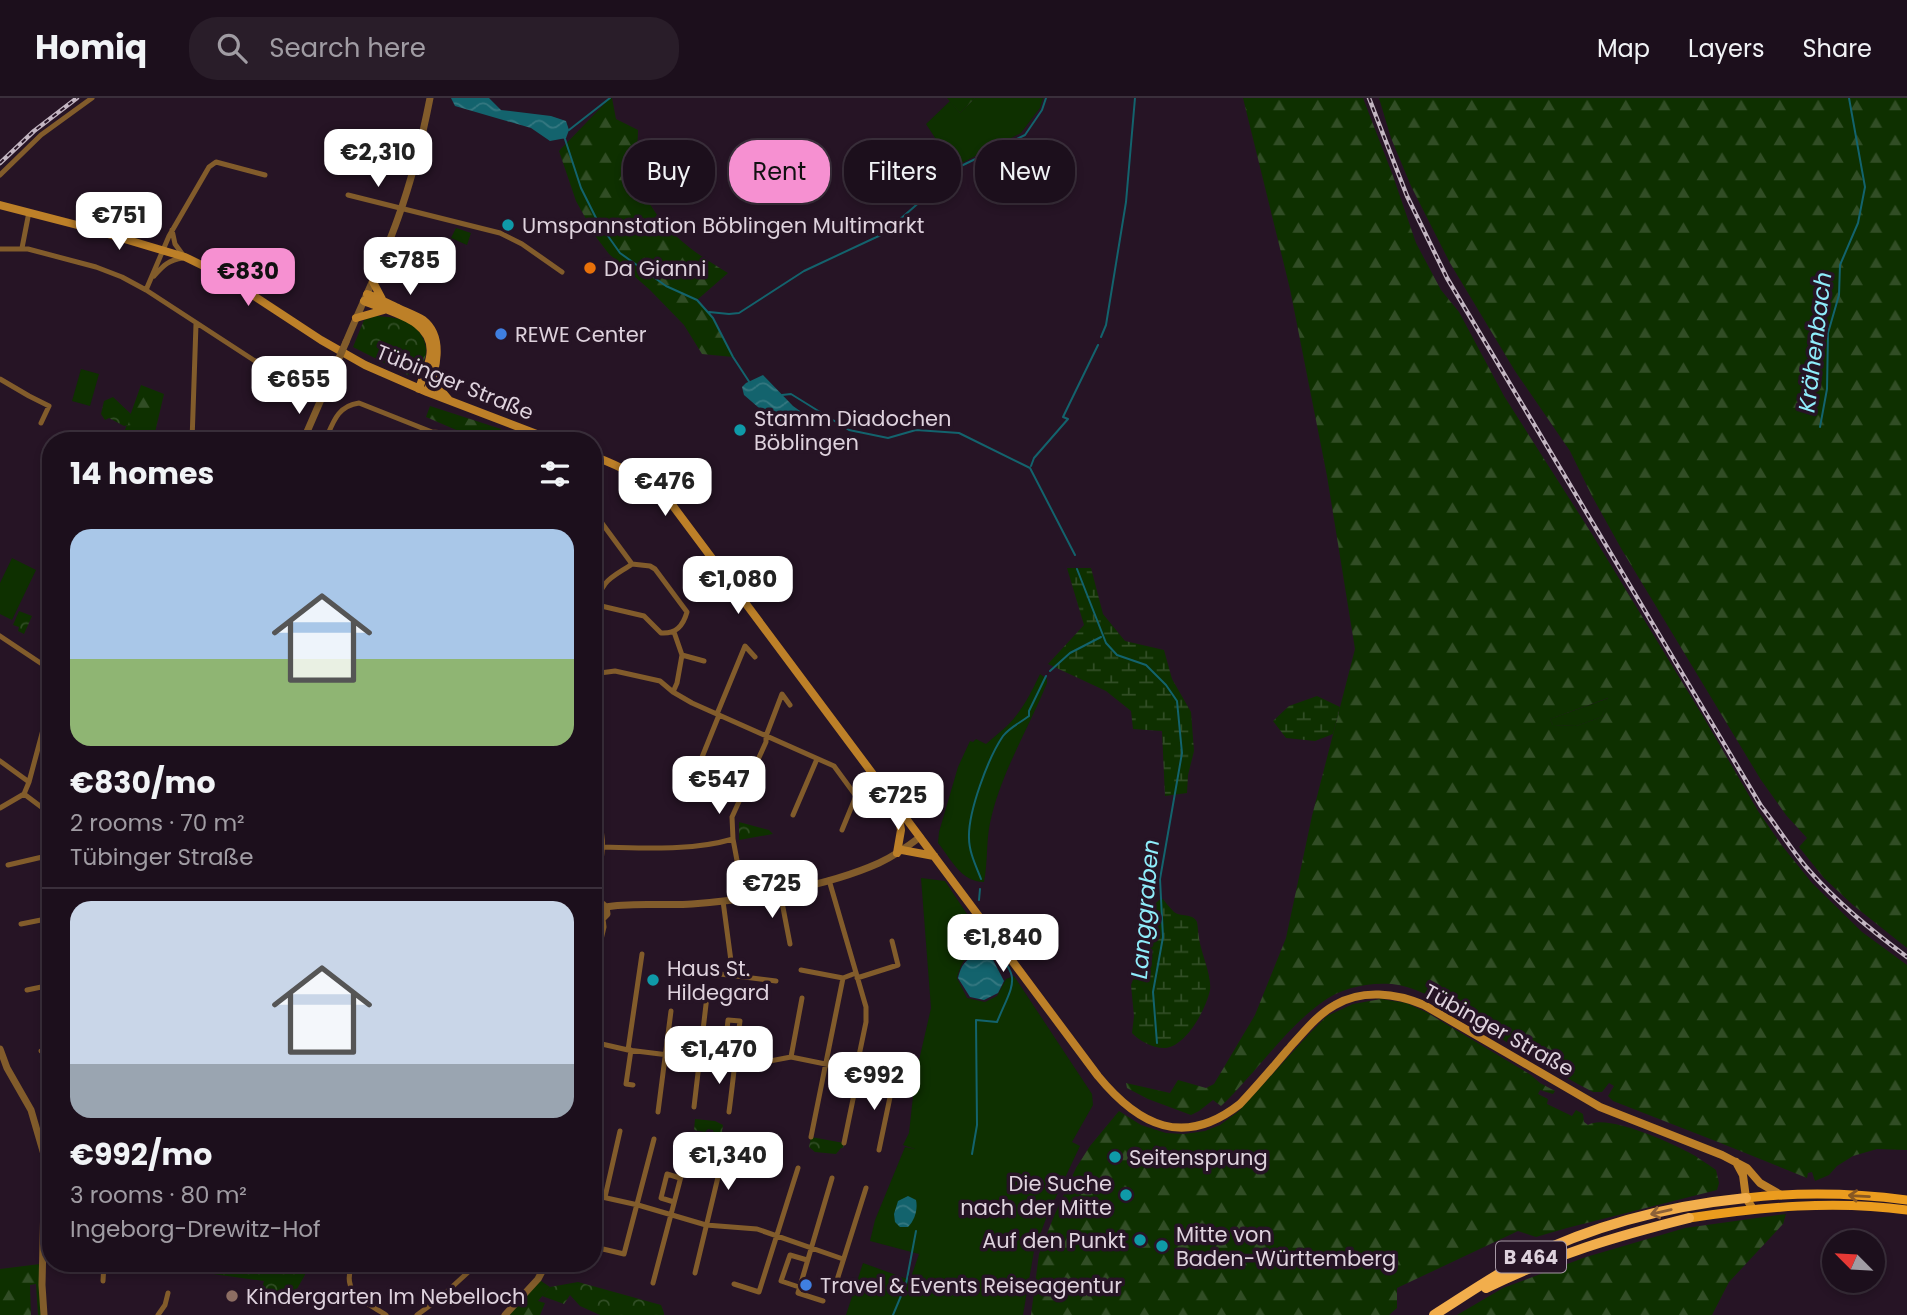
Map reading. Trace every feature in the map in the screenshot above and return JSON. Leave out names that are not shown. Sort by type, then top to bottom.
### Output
[{"type":"highway","name":"B 464","points":[[1434,1315],[1517,1264],[1582,1235],[1681,1208],[1750,1198]]},
{"type":"highway","name":"B 464","points":[[1451,1304],[1555,1257],[1609,1239],[1689,1218]]},
{"type":"main road","name":"Tübinger Straße","points":[[0,205],[185,257],[222,275],[328,344],[401,382],[531,432]]},
{"type":"main road","points":[[373,282],[383,299]]},
{"type":"main road","points":[[365,298],[383,299],[423,320],[430,327],[437,352],[423,391]]},
{"type":"main road","points":[[365,298],[384,310],[412,320],[425,331],[431,349],[431,369],[439,388],[452,403]]},
{"type":"main road","points":[[356,318],[384,310]]},
{"type":"main road","points":[[401,382],[431,369]]},
{"type":"main road","name":"Tübinger Straße","points":[[602,459],[640,477],[670,502],[1108,1088],[1148,1121],[1186,1127],[1201,1125],[1228,1113],[1251,1092],[1312,1023],[1334,1005],[1354,997],[1379,994],[1399,996],[1424,1005],[1600,1107],[1748,1168],[1764,1186],[1781,1195]]},
{"type":"main road","points":[[898,809],[901,830],[899,852],[919,852],[934,856]]},
{"type":"main road","points":[[1736,1162],[1743,1175],[1753,1209]]},
{"type":"main road","points":[[1750,1198],[1756,1179]]},
{"type":"main road","name":"B 464","points":[[1750,1198],[1847,1195],[1907,1200]]},
{"type":"main road","name":"B 464","points":[[1689,1218],[1753,1209],[1813,1205],[1907,1210]]},
{"type":"street","points":[[0,174],[41,135],[92,98]]},
{"type":"street","points":[[307,432],[373,282],[401,208],[424,129],[430,98]]},
{"type":"street","points":[[146,290],[172,230],[212,163],[265,175]]},
{"type":"street","points":[[348,195],[500,233],[523,244],[562,272]]},
{"type":"street","points":[[22,248],[29,212]]},
{"type":"street","points":[[152,279],[166,263],[185,257],[175,244],[172,230]]},
{"type":"street","points":[[0,249],[22,248],[114,273],[146,290],[195,324],[321,401]]},
{"type":"street","points":[[192,432],[195,324]]},
{"type":"street","points":[[0,379],[49,406],[41,423]]},
{"type":"street","points":[[329,432],[342,408],[359,402],[432,432]]},
{"type":"street","points":[[602,523],[632,564]]},
{"type":"street","points":[[602,591],[605,583],[632,564],[650,566],[687,612],[684,623],[674,632],[661,634],[645,616],[602,611]]},
{"type":"street","points":[[673,692],[682,655],[674,632]]},
{"type":"street","points":[[0,636],[42,664]]},
{"type":"street","points":[[690,787],[746,646],[755,657]]},
{"type":"street","points":[[682,655],[705,661]]},
{"type":"street","points":[[602,673],[615,671],[660,681],[692,704],[834,766],[856,796],[842,830]]},
{"type":"street","points":[[744,898],[733,839],[732,817],[766,742],[782,694],[790,705]]},
{"type":"street","points":[[0,808],[24,794],[42,734]]},
{"type":"street","points":[[793,815],[817,759]]},
{"type":"street","points":[[0,761],[29,782]]},
{"type":"street","points":[[24,794],[42,808]]},
{"type":"street","points":[[602,829],[602,859]]},
{"type":"street","points":[[602,904],[606,907],[692,904],[780,892],[860,871],[899,852],[920,837]]},
{"type":"street","points":[[604,847],[677,847],[716,844],[733,839]]},
{"type":"street","points":[[8,865],[42,857]]},
{"type":"street","points":[[829,880],[866,1007],[866,1021],[844,1143]]},
{"type":"street","points":[[780,892],[790,944]]},
{"type":"street","points":[[723,901],[733,976]]},
{"type":"street","points":[[602,916],[607,914],[606,907]]},
{"type":"street","points":[[21,924],[42,920]]},
{"type":"street","points":[[802,970],[843,978],[898,965],[892,941]]},
{"type":"street","points":[[633,1085],[626,1084],[642,954]]},
{"type":"street","points":[[712,973],[776,981]]},
{"type":"street","points":[[811,1137],[843,978]]},
{"type":"street","points":[[27,990],[42,987]]},
{"type":"street","points":[[694,1107],[707,996]]},
{"type":"street","points":[[791,1057],[802,998]]},
{"type":"street","points":[[658,1112],[671,1011]]},
{"type":"street","points":[[729,1112],[737,1049],[740,1021],[728,1020],[725,1048],[737,1049]]},
{"type":"street","points":[[602,1044],[665,1055],[757,1065],[791,1057],[894,1078],[879,1150]]},
{"type":"street","points":[[0,1049],[6,1068],[31,1110],[42,1136]]},
{"type":"street","points":[[605,1197],[620,1131]]},
{"type":"street","points":[[604,1249],[624,1255],[654,1139]]},
{"type":"street","points":[[653,1283],[688,1146]]},
{"type":"street","points":[[695,1273],[724,1152]]},
{"type":"street","points":[[734,1284],[759,1292],[799,1168]]},
{"type":"street","points":[[674,1202],[661,1198],[667,1174],[680,1178]]},
{"type":"street","points":[[823,1301],[798,1293],[832,1178]]},
{"type":"street","points":[[837,1280],[866,1188]]},
{"type":"street","points":[[602,1196],[706,1225],[757,1229],[843,1259]]},
{"type":"street","points":[[799,1287],[781,1281],[790,1255],[807,1260]]},
{"type":"street","points":[[42,1272],[44,1315]]},
{"type":"street","points":[[103,1281],[104,1272]]},
{"type":"street","points":[[350,1272],[352,1291],[356,1296],[386,1315]]},
{"type":"street","points":[[417,1315],[468,1272]]},
{"type":"street","points":[[505,1315],[541,1272]]},
{"type":"street","points":[[158,1315],[165,1305],[168,1293]]},
{"type":"green space","points":[[612,98],[616,119],[638,130],[638,140],[623,140],[623,203],[649,203],[661,220],[685,244],[728,273],[697,300],[713,318],[733,357],[702,354],[684,325],[609,254],[576,201],[559,151]]},
{"type":"green space","points":[[947,98],[975,98],[960,113]]},
{"type":"green space","points":[[975,98],[1043,98],[1040,108],[1021,133],[1007,140],[975,140],[975,156],[961,163],[961,140],[936,140],[926,124],[950,101],[960,113]]},
{"type":"green space","points":[[1243,98],[1363,98],[1416,243],[1441,290],[1459,312],[1504,396],[1590,531],[1758,811],[1812,883],[1862,932],[1907,965],[1907,1150],[1877,1149],[1853,1156],[1829,1175],[1815,1181],[1812,1172],[1808,1173],[1807,1178],[1613,1101],[1608,1096],[1614,1086],[1609,1083],[1602,1092],[1593,1092],[1434,998],[1392,984],[1354,987],[1321,1003],[1282,1039],[1221,1106],[1213,1100],[1191,1115],[1127,1088],[1126,1083],[1170,1093],[1178,1080],[1206,1088],[1214,1084],[1255,1015],[1286,938],[1312,816],[1355,649],[1327,476],[1290,289]],"holes":[[[1608,698],[1602,717],[1576,726],[1553,725],[1550,719]]]},
{"type":"green space","points":[[1379,98],[1907,98],[1907,948],[1824,878],[1799,847],[1807,838],[1786,815],[1761,780],[1622,550],[1570,451],[1515,371],[1450,263],[1411,186],[1391,138]]},
{"type":"green space","points":[[456,228],[471,233],[467,245],[451,238]]},
{"type":"green space","points":[[376,316],[405,321],[422,335],[425,357],[416,370],[408,375],[353,347],[364,320]]},
{"type":"green space","points":[[81,369],[99,374],[90,406],[72,401]]},
{"type":"green space","points":[[141,385],[164,394],[155,432],[124,432]]},
{"type":"green space","points":[[113,397],[131,414],[128,425],[124,426],[109,418],[105,420],[101,414],[104,401]]},
{"type":"green space","points":[[430,406],[501,429],[500,432],[461,432],[426,417]]},
{"type":"green space","points":[[12,558],[36,570],[12,620],[0,614],[0,583]]},
{"type":"green space","points":[[1067,568],[1091,568],[1103,614],[1125,641],[1164,650],[1172,679],[1191,712],[1194,751],[1187,793],[1165,796],[1162,731],[1133,729],[1131,711],[1106,691],[1048,664],[1084,625]]},
{"type":"green space","points":[[19,611],[32,616],[24,634],[18,631],[19,627],[13,625]]},
{"type":"green space","points":[[1040,674],[1047,679],[1047,683],[1001,786],[990,823],[984,882],[976,881],[957,868],[938,843],[958,767],[970,741],[976,739],[986,744],[1007,726],[1026,702]]},
{"type":"green space","points":[[1317,696],[1340,707],[1333,734],[1315,741],[1286,738],[1273,721],[1289,706]]},
{"type":"green space","points":[[1609,698],[1602,717],[1576,726],[1553,725],[1550,719]]},
{"type":"green space","points":[[739,822],[769,830],[773,834],[739,840]]},
{"type":"green space","points":[[921,878],[945,881],[993,953],[969,956],[963,963],[957,978],[967,998],[985,1002],[997,996],[1006,979],[1014,976],[1092,1094],[1093,1105],[1072,1142],[1080,1146],[1047,1216],[1034,1251],[1023,1315],[846,1315],[863,1263],[910,1280],[919,1254],[870,1241],[875,1220],[905,1147],[915,1149],[903,1145],[909,1133],[915,1078],[931,1008]]},
{"type":"green space","points":[[1163,899],[1174,912],[1193,917],[1197,922],[1210,984],[1204,1007],[1194,1025],[1181,1040],[1166,1048],[1147,1044],[1132,1033],[1134,1016],[1131,985],[1148,939],[1156,903]]},
{"type":"green space","points":[[1381,999],[1406,1003],[1426,1012],[1531,1075],[1555,1091],[1553,1094],[1540,1090],[1538,1094],[1548,1099],[1547,1104],[1572,1116],[1576,1110],[1583,1114],[1584,1122],[1588,1125],[1596,1122],[1622,1126],[1653,1136],[1692,1154],[1716,1170],[1719,1183],[1717,1190],[1536,1237],[1518,1231],[1397,1288],[1397,1308],[1389,1315],[1031,1315],[1039,1254],[1054,1216],[1076,1168],[1119,1111],[1141,1125],[1166,1133],[1205,1131],[1220,1125],[1239,1111],[1327,1016],[1353,1004]]},
{"type":"green space","points":[[695,1119],[715,1121],[723,1125],[722,1132],[694,1130]]},
{"type":"green space","points":[[811,1137],[844,1143],[843,1148],[836,1154],[815,1152],[809,1147]]},
{"type":"green space","points":[[1786,1214],[1783,1224],[1729,1282],[1712,1315],[1457,1315],[1503,1288],[1586,1257],[1685,1228]]},
{"type":"green space","points":[[40,1264],[41,1315],[38,1315],[36,1284],[30,1285],[31,1315],[0,1315],[0,1269]]},
{"type":"green space","points":[[199,1272],[306,1272],[293,1296],[257,1306],[264,1281]]},
{"type":"green space","points":[[538,1279],[550,1287],[538,1301],[545,1303],[540,1315],[505,1315]]},
{"type":"green space","points":[[578,1282],[661,1305],[664,1315],[600,1315],[580,1306],[570,1295],[564,1304],[542,1296],[550,1287]]},
{"type":"water","points":[[451,98],[489,98],[501,110],[551,116],[566,121],[569,130],[566,138],[550,141],[531,128],[455,106]]},
{"type":"water","points":[[763,375],[793,406],[810,418],[799,427],[789,422],[780,426],[744,395],[742,387]]},
{"type":"water","points":[[978,954],[991,956],[1004,981],[998,993],[984,1000],[970,997],[958,978],[964,963]]},
{"type":"water","points":[[908,1196],[916,1200],[917,1207],[908,1227],[900,1227],[895,1222],[894,1214],[898,1201]]},
{"type":"waterway","points":[[569,130],[610,98]]},
{"type":"waterway","points":[[709,312],[739,313],[804,271],[883,234],[961,166],[1025,135],[1042,110],[1046,98]]},
{"type":"waterway","points":[[1101,337],[1106,325],[1126,202],[1135,98]]},
{"type":"waterway","name":"Krähenbach","points":[[1820,427],[1827,389],[1828,333],[1839,295],[1840,265],[1858,223],[1865,187],[1849,98]]},
{"type":"waterway","name":"Langgraben","points":[[564,136],[581,188],[598,222],[620,253],[666,286],[697,300],[713,318],[750,383]]},
{"type":"waterway","points":[[1031,466],[1034,458],[1068,419],[1063,417],[1098,345]]},
{"type":"waterway","name":"Langgraben","points":[[782,395],[791,394],[849,430],[888,438],[916,430],[959,433],[1030,468],[1075,555]]},
{"type":"waterway","name":"Langgraben","points":[[1077,569],[1106,643],[1117,655],[1146,665],[1166,685],[1177,701],[1182,753],[1160,879],[1163,937],[1153,992],[1157,1043]]},
{"type":"waterway","points":[[1050,671],[1070,653],[1101,637]]},
{"type":"waterway","points":[[981,879],[971,854],[969,838],[980,786],[1003,736],[1029,716],[1046,676]]},
{"type":"waterway","points":[[979,900],[980,889]]},
{"type":"waterway","points":[[972,1154],[977,1125],[976,1020],[997,1022],[1012,979],[998,954],[986,942],[979,944],[974,940],[978,928]]},
{"type":"waterway","points":[[969,958],[973,942]]},
{"type":"waterway","points":[[893,1315],[906,1284],[916,1231]]},
{"type":"railway","points":[[0,163],[34,131],[77,98]]},
{"type":"railway","points":[[1369,98],[1407,196],[1447,278],[1761,806],[1817,880],[1854,915],[1907,957]]},
{"type":"place","name":"Umspannstation Böblingen Multimarkt","points":[[508,225]]},
{"type":"place","name":"Da Gianni","points":[[590,268]]},
{"type":"place","name":"REWE Center","points":[[501,334]]},
{"type":"place","name":"Stamm Diadochen Böblingen","points":[[740,430]]},
{"type":"place","name":"Haus St. Hildegard","points":[[653,980]]},
{"type":"place","name":"Seitensprung","points":[[1115,1157]]},
{"type":"place","name":"Die Suche nach der Mitte","points":[[1126,1195]]},
{"type":"place","name":"Auf den Punkt","points":[[1140,1240]]},
{"type":"place","name":"Mitte von Baden-Württemberg","points":[[1162,1246]]},
{"type":"place","name":"Travel & Events Reiseagentur","points":[[806,1285]]},
{"type":"place","name":"Kindergarten Im Nebelloch","points":[[232,1296]]}]
